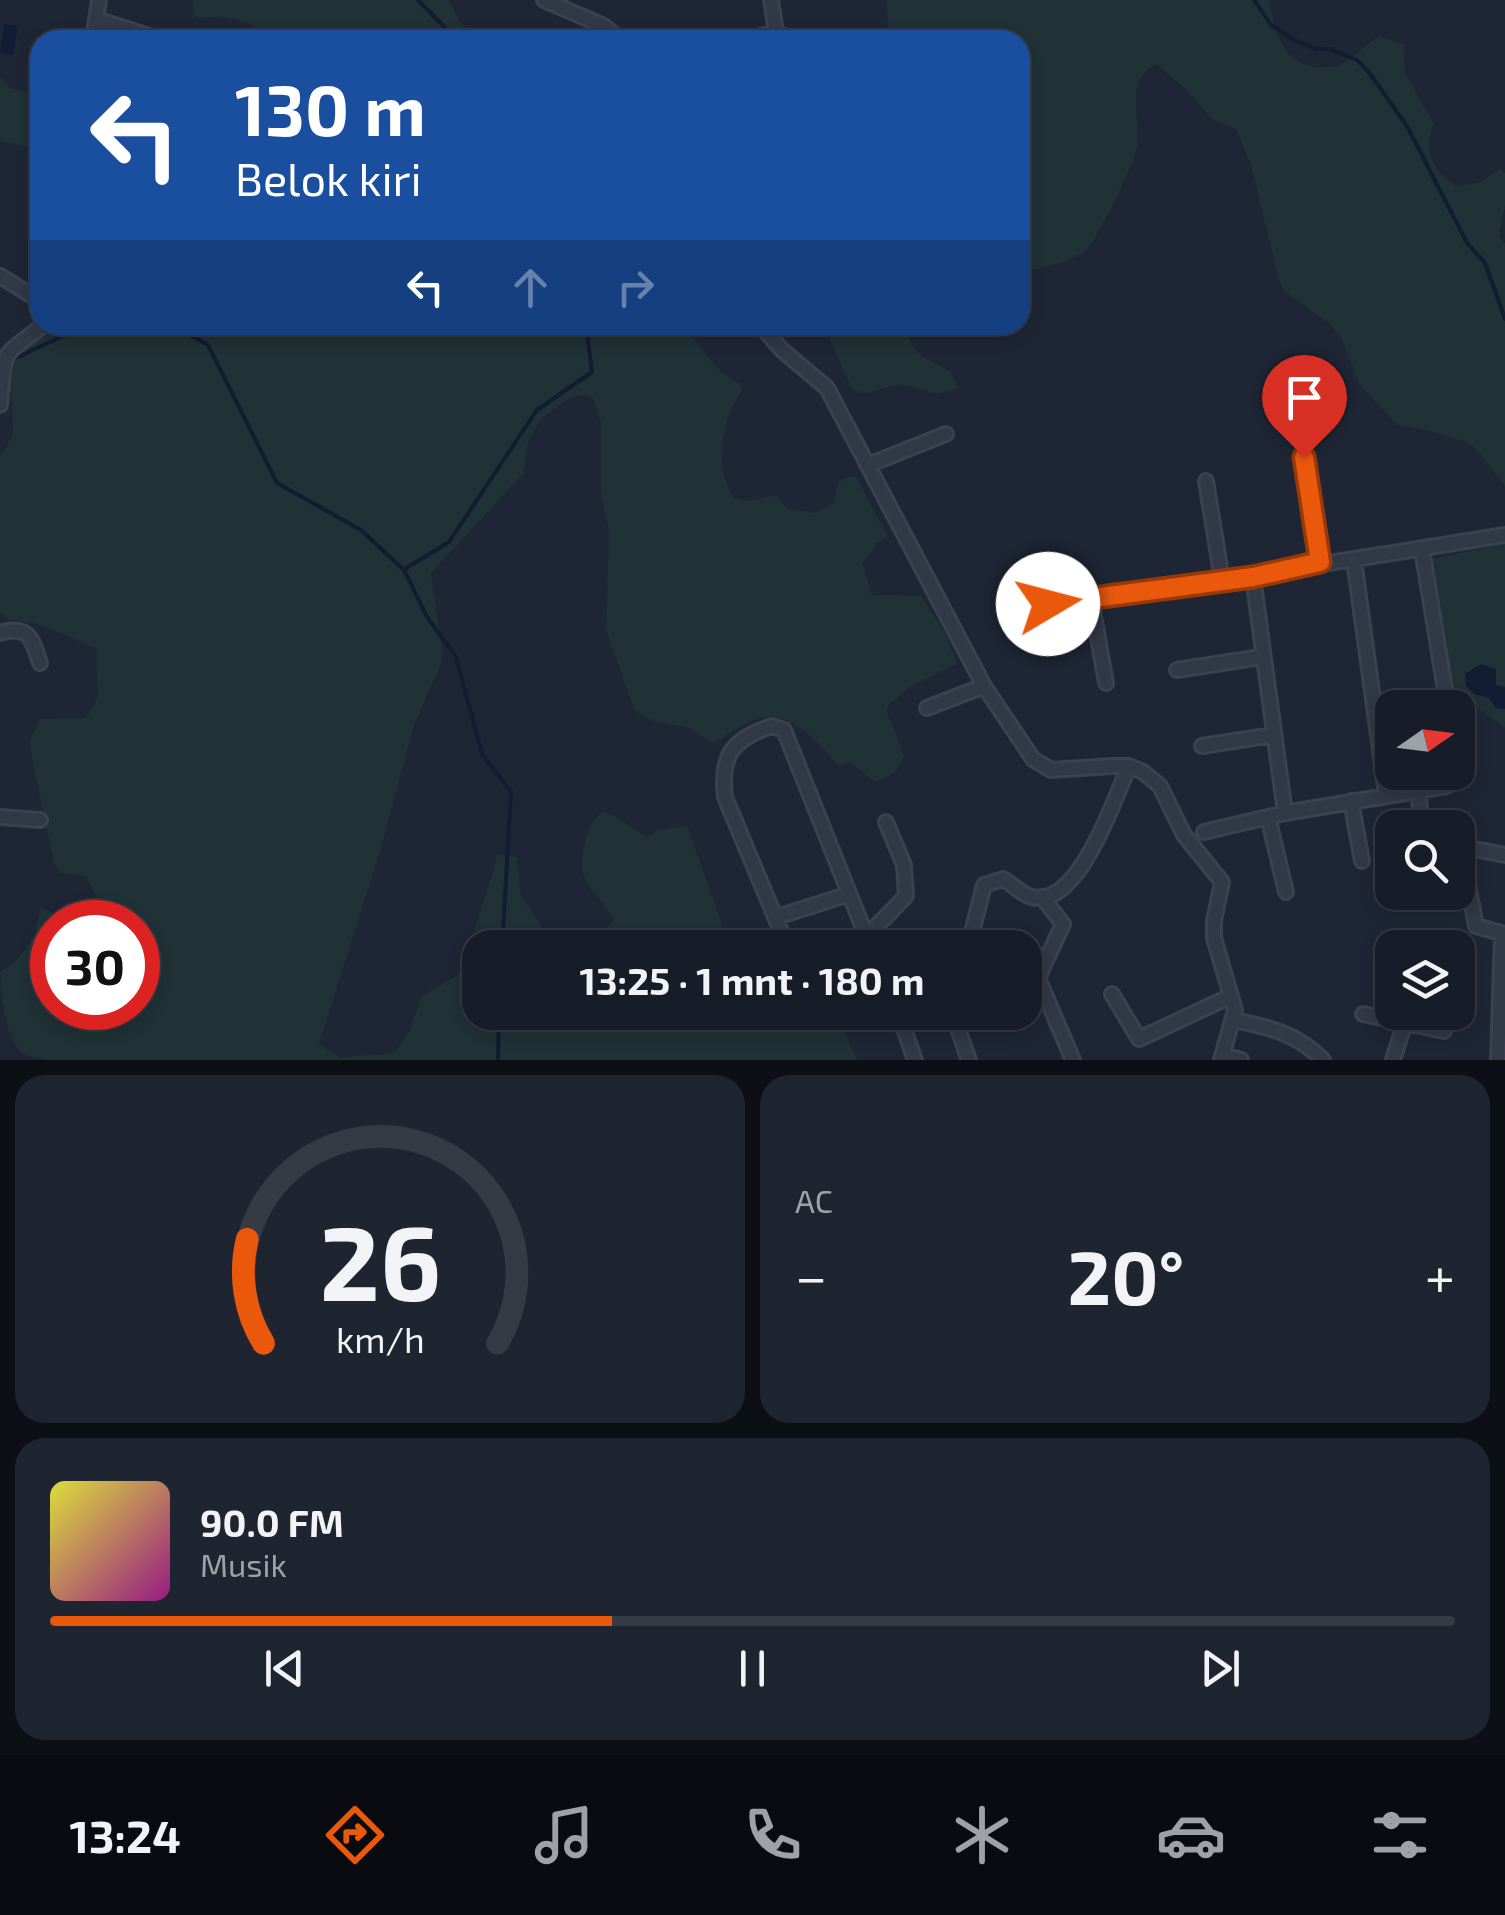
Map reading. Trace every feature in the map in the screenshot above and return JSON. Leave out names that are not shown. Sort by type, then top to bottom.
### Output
[{"type":"street","points":[[94,30],[99,0]]},
{"type":"street","points":[[544,0],[609,30]]},
{"type":"street","points":[[771,0],[776,30]]},
{"type":"street","points":[[96,19],[131,30]]},
{"type":"street","points":[[0,276],[30,294]]},
{"type":"street","points":[[0,405],[5,347],[30,333]]},
{"type":"street","points":[[769,335],[827,388],[984,686],[1040,767],[1065,770],[1129,766],[1144,772],[1160,786],[1184,835],[1222,882],[1213,929],[1232,996],[1234,1020],[1221,1058],[1241,1060]]},
{"type":"street","points":[[868,465],[946,434]]},
{"type":"street","points":[[1304,457],[1320,562]]},
{"type":"street","points":[[1206,481],[1222,580]]},
{"type":"street","points":[[1048,604],[1253,577],[1320,562],[1505,535]]},
{"type":"street","points":[[1422,548],[1445,690]]},
{"type":"street","points":[[1354,560],[1386,794]]},
{"type":"street","points":[[1253,577],[1285,814]]},
{"type":"street","points":[[1091,598],[1106,684]]},
{"type":"street","points":[[0,634],[17,629],[24,632],[40,663]]},
{"type":"street","points":[[1177,670],[1261,657]]},
{"type":"street","points":[[926,708],[984,686]]},
{"type":"street","points":[[782,930],[725,797],[722,776],[726,756],[746,736],[772,726],[781,728],[864,930]]},
{"type":"street","points":[[1202,746],[1273,735]]},
{"type":"street","points":[[972,930],[982,892],[989,881],[1002,879],[1029,896],[1042,897],[1064,887],[1085,864],[1129,766]]},
{"type":"street","points":[[1204,832],[1418,790],[1420,810]]},
{"type":"street","points":[[1351,801],[1362,861]]},
{"type":"street","points":[[0,817],[40,820]]},
{"type":"street","points":[[1268,818],[1286,892]]},
{"type":"street","points":[[879,930],[906,896],[904,865],[886,822]]},
{"type":"street","points":[[1498,1060],[1503,934],[1476,926],[1462,853],[1464,847],[1505,854]]},
{"type":"street","points":[[777,917],[849,894]]},
{"type":"street","points":[[1042,897],[1063,924],[1042,961]]},
{"type":"street","points":[[1112,994],[1139,1039],[1232,996]]},
{"type":"street","points":[[1042,998],[1073,1060]]},
{"type":"street","points":[[1363,1014],[1375,1017]]},
{"type":"street","points":[[1234,1020],[1280,1029],[1324,1060]]},
{"type":"street","points":[[904,1030],[915,1060]]},
{"type":"street","points":[[958,1030],[969,1060]]},
{"type":"street","points":[[1393,1060],[1402,1030]]},
{"type":"street","points":[[1437,1030],[1444,1031]]},
{"type":"shaded area","points":[[192,0],[449,0],[467,30],[261,30],[240,20],[200,18],[193,14]]},
{"type":"shaded area","points":[[886,0],[1268,0],[1281,42],[1303,64],[1321,68],[1339,65],[1379,36],[1404,45],[1405,73],[1434,124],[1430,151],[1441,173],[1456,186],[1478,183],[1501,169],[1505,173],[1505,206],[1499,235],[1505,244],[1505,486],[1466,442],[1397,425],[1360,385],[1341,337],[1331,325],[1285,292],[1279,280],[1251,165],[1236,129],[1212,119],[1187,90],[1156,64],[1140,80],[1137,90],[1135,156],[1091,244],[1071,259],[1030,270],[1030,30],[887,30]]},
{"type":"shaded area","points":[[0,76],[9,88],[30,92],[30,147],[0,141]]},
{"type":"shaded area","points":[[43,335],[691,335],[742,390],[722,443],[723,471],[734,498],[746,501],[777,495],[787,509],[816,513],[833,503],[839,482],[856,477],[888,537],[874,544],[874,550],[862,563],[872,595],[921,596],[944,631],[957,664],[911,686],[888,705],[887,712],[904,756],[893,773],[875,782],[851,763],[838,765],[799,727],[775,717],[747,723],[713,743],[690,729],[640,714],[634,709],[606,630],[609,532],[601,490],[601,423],[592,397],[568,399],[542,418],[528,441],[524,473],[431,573],[441,665],[414,725],[382,845],[319,1044],[341,1058],[394,1053],[409,1032],[422,996],[455,977],[462,968],[462,1030],[844,1030],[857,1060],[45,1060],[21,1052],[8,1026],[0,972],[17,959],[30,941],[30,1030],[160,1030],[160,900],[98,900],[86,876],[60,873],[53,860],[29,742],[40,719],[86,718],[98,696],[96,648],[35,623],[9,620],[0,612],[0,455],[12,433],[11,373],[23,351]]},
{"type":"shaded area","points":[[828,335],[908,335],[918,352],[948,371],[958,388],[938,394],[900,384],[863,394],[851,388]]},
{"type":"shaded area","points":[[1505,544],[1505,728],[1475,706],[1475,690],[1449,690],[1426,560]]},
{"type":"shaded area","points":[[602,812],[648,837],[659,830],[687,825],[724,930],[606,930],[614,920],[587,884],[582,867],[593,821]]},
{"type":"shaded area","points":[[498,855],[517,857],[521,895],[542,930],[475,930]]},
{"type":"water","points":[[4,24],[18,26],[13,55],[0,53]]},
{"type":"water","points":[[1481,664],[1496,669],[1496,685],[1505,687],[1505,709],[1496,708],[1488,697],[1476,695],[1475,690],[1466,686],[1465,674]]},
{"type":"waterway","points":[[418,0],[447,30]]},
{"type":"waterway","points":[[1254,0],[1271,25],[1294,40],[1357,60],[1368,71],[1407,126],[1467,243],[1485,263],[1505,319]]},
{"type":"waterway","points":[[13,354],[18,357],[65,335]]},
{"type":"waterway","points":[[190,335],[208,345],[277,483],[361,530],[404,570],[427,617],[456,657],[482,754],[511,792],[503,930]]},
{"type":"waterway","points":[[405,569],[449,542],[537,410],[592,372],[587,335]]},
{"type":"waterway","points":[[498,1060],[499,1030]]},
{"type":"route","points":[[1048,604],[1253,577],[1320,562],[1304,457]]}]
